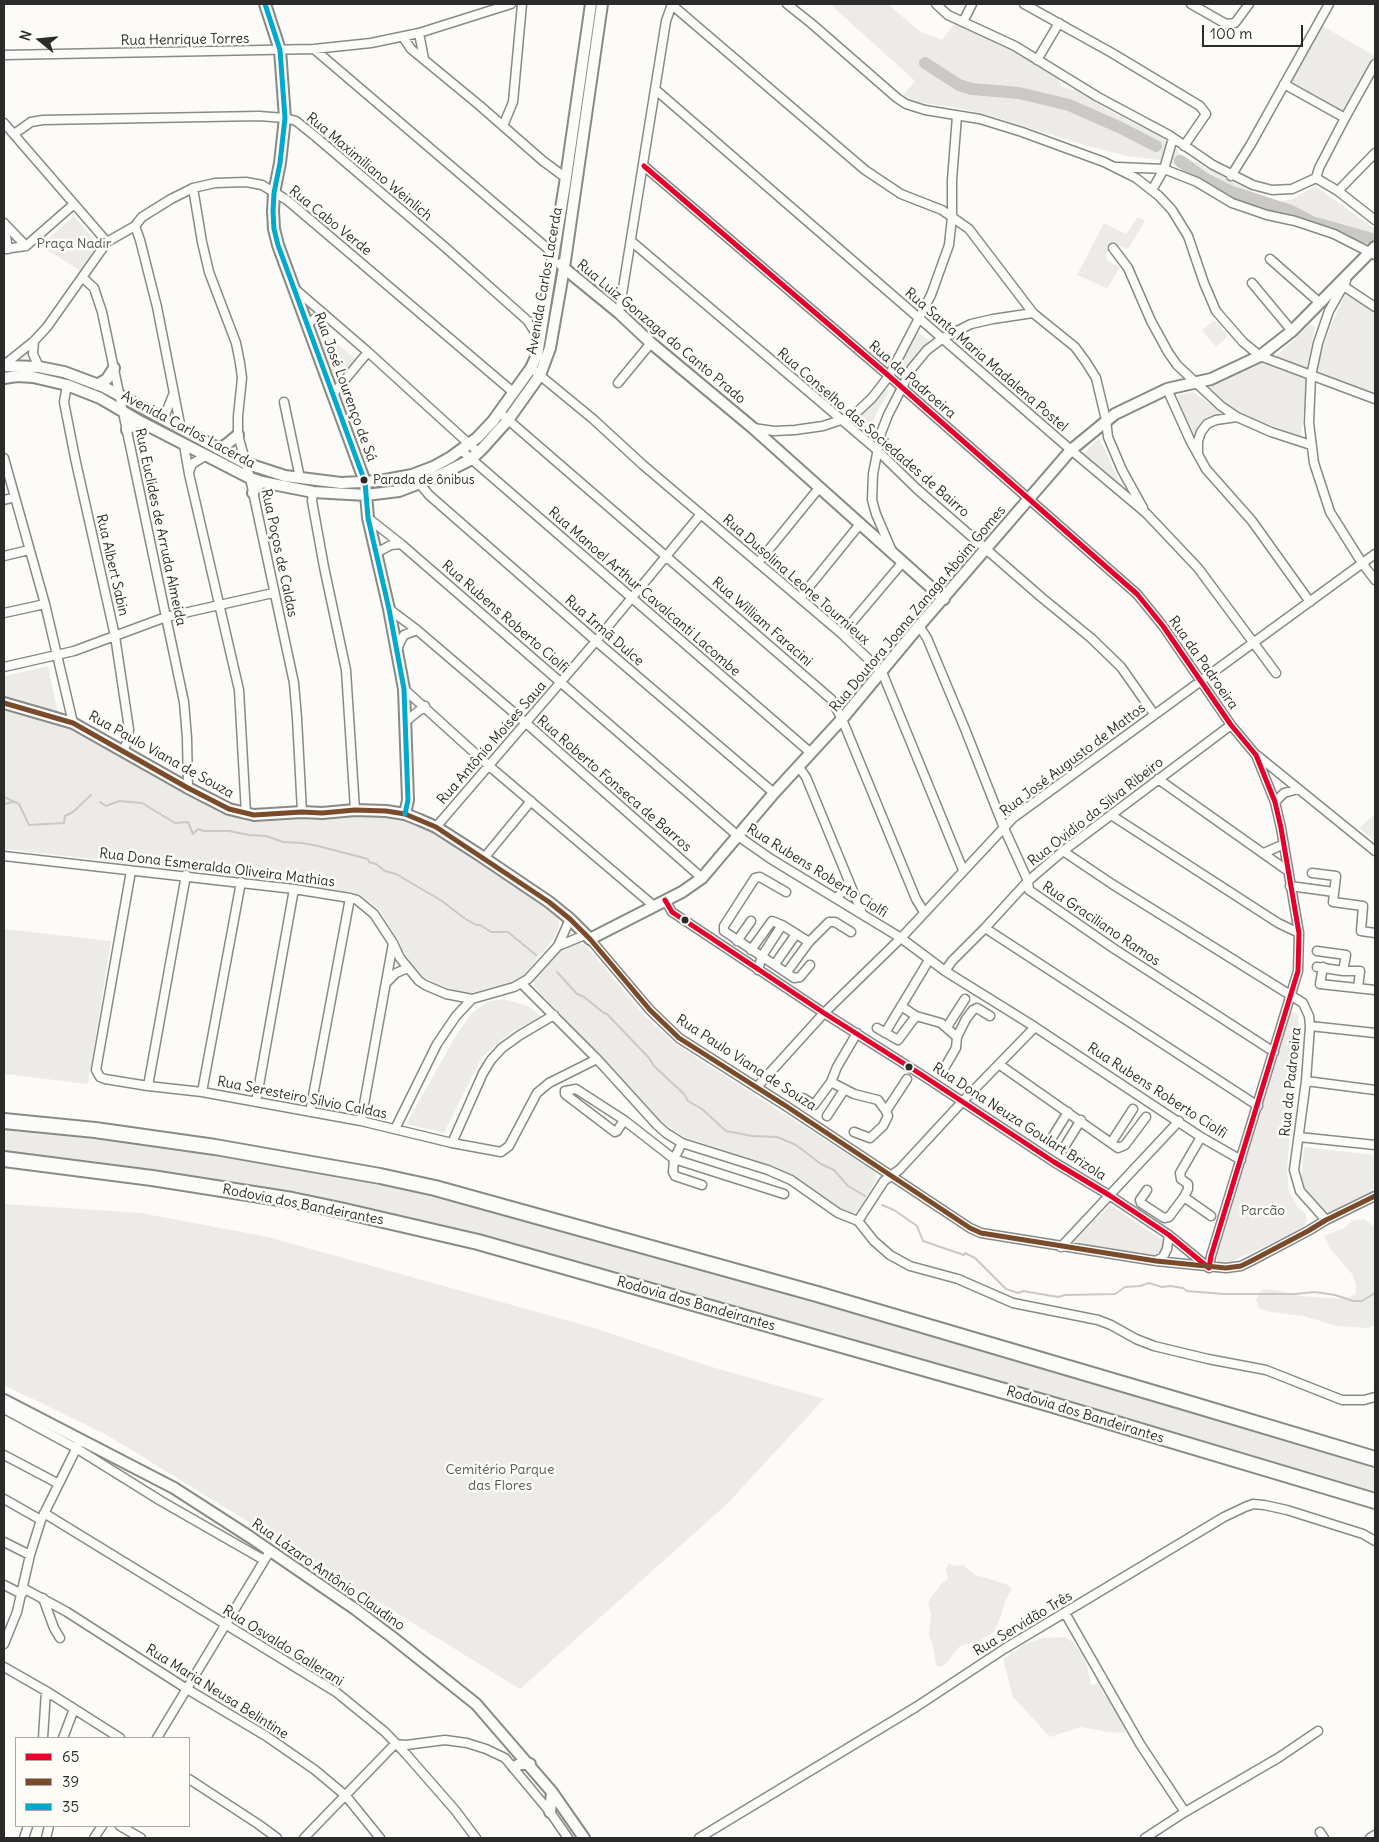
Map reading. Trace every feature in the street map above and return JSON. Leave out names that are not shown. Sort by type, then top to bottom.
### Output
[{"type":"highway","points":[[4,1120],[95,1130],[215,1147],[380,1176],[435,1188],[817,1294],[1375,1459]]},
{"type":"highway","name":"Rodovia dos Bandeirantes","points":[[4,1159],[152,1178],[283,1199],[340,1210],[478,1242],[1050,1404],[1375,1501]]},
{"type":"street","name":"Rua José Lourenço de Sá","points":[[265,4],[280,50],[285,118],[280,163],[274,193],[274,229],[278,245],[365,482],[368,518],[398,650],[404,689],[408,800],[405,814]]},
{"type":"street","name":"Rua Henrique Torres","points":[[4,56],[314,49],[371,43],[419,33],[511,4]]},
{"type":"street","points":[[503,126],[512,102],[522,4]]},
{"type":"street","name":"Avenida Carlos Lacerda","points":[[4,378],[17,376],[32,377],[67,385],[100,398],[140,422],[250,478],[313,492],[366,495],[399,491],[420,484],[470,460],[508,420],[540,375],[551,343],[564,268],[569,183],[591,4]]},
{"type":"street","name":"Avenida Carlos Lacerda","points":[[4,365],[39,367],[64,372],[97,384],[245,463],[284,476],[341,482],[365,482],[412,475],[433,467],[470,444],[482,433],[531,368],[537,354],[554,254],[602,4]]},
{"type":"street","points":[[620,313],[666,21],[671,4],[865,170],[902,194],[942,210],[969,228],[1033,314],[1075,347],[1096,378],[1108,437],[1146,513]]},
{"type":"street","points":[[787,4],[896,98],[913,106],[980,120],[1071,148],[1136,178],[1159,196],[1172,210],[1188,236],[1216,311],[1243,342],[1260,356],[1375,399]]},
{"type":"street","points":[[936,4],[948,15],[1015,46],[1098,98],[1173,138],[1231,176],[1253,185],[1284,191],[1316,178],[1319,168],[1375,64]]},
{"type":"street","points":[[963,22],[972,4]]},
{"type":"street","points":[[1024,4],[1200,106],[1206,114],[1184,146]]},
{"type":"street","points":[[1191,4],[1226,24],[1235,23],[1249,4]]},
{"type":"street","points":[[1231,176],[1329,4]]},
{"type":"street","points":[[1037,60],[1059,23]]},
{"type":"street","points":[[419,33],[424,59]]},
{"type":"street","points":[[403,36],[411,50],[569,183]]},
{"type":"street","name":"Rua Luiz Gonzaga do Canto Prado","points":[[314,49],[554,254],[564,268],[620,313],[651,343],[753,428],[902,563],[944,598]]},
{"type":"street","points":[[1284,84],[1345,118]]},
{"type":"street","name":"Rua Santa Maria Madalena Postel","points":[[656,90],[1070,450],[1146,513],[1198,568],[1276,673]]},
{"type":"street","name":"Rua Maximiliano Weinlich","points":[[14,134],[31,122],[43,120],[259,116],[296,121],[528,321],[540,340]]},
{"type":"street","points":[[753,428],[774,431],[810,429],[841,420],[856,413],[872,398],[889,376],[932,295],[949,246],[957,116]]},
{"type":"street","points":[[4,122],[107,242]]},
{"type":"street","points":[[1152,190],[1164,169],[1173,138]]},
{"type":"street","points":[[1338,191],[1375,153]]},
{"type":"street","name":"Rua da Padroeira","points":[[644,166],[889,376],[1138,594],[1163,626],[1231,725],[1256,755],[1275,802],[1299,933],[1298,971],[1291,996],[1302,1003],[1309,1016],[1310,1026],[1306,1081],[1294,1170],[1300,1191],[1326,1220]]},
{"type":"street","points":[[1115,167],[1164,169],[1197,182],[1232,203],[1334,234],[1374,251]]},
{"type":"street","points":[[1316,178],[1338,191],[1375,220]]},
{"type":"street","name":"Rua Cabo Verde","points":[[4,365],[48,327],[107,242],[135,226],[150,212],[193,188],[215,183],[246,182],[262,185],[287,200],[513,392]]},
{"type":"street","name":"Rua Poços de Caldas","points":[[193,188],[209,272],[236,343],[240,363],[242,378],[238,435],[250,478],[294,683],[302,812]]},
{"type":"street","points":[[4,223],[6,249],[26,246],[74,204]]},
{"type":"street","points":[[4,223],[26,246]]},
{"type":"street","points":[[135,226],[157,307],[181,429]]},
{"type":"street","name":"Rua Conselho das Sociedades de Bairro","points":[[631,241],[877,450],[917,488],[1108,655],[1129,677],[1154,714]]},
{"type":"street","points":[[1113,248],[1128,268],[1151,321],[1177,365],[1221,406],[1237,417],[1271,432],[1311,445]]},
{"type":"street","name":"Rua Doutora Joana Zanaga Aboim Gomes","points":[[556,948],[588,937],[654,906],[682,892],[702,878],[774,793],[842,719],[1070,450],[1115,414],[1167,389],[1211,379],[1260,356],[1279,343],[1341,284],[1354,268],[1374,251]]},
{"type":"street","points":[[1270,259],[1320,304]]},
{"type":"street","name":"Rua Euclides de Arruda Almeida","points":[[83,278],[94,288],[102,312],[121,396],[184,702],[188,788]]},
{"type":"street","points":[[1252,282],[1292,331]]},
{"type":"street","points":[[1375,307],[1341,284],[1318,343],[1311,376],[1309,423],[1314,463],[1330,512],[1375,580]]},
{"type":"street","points":[[295,289],[368,352],[478,452]]},
{"type":"street","points":[[307,324],[323,313]]},
{"type":"street","points":[[893,554],[876,514],[871,488],[881,433],[912,368],[927,350],[943,338],[971,324],[993,318],[1033,314]]},
{"type":"street","points":[[528,321],[544,318]]},
{"type":"street","points":[[34,341],[33,354],[39,367]]},
{"type":"street","points":[[618,383],[651,343]]},
{"type":"street","points":[[333,394],[368,352]]},
{"type":"street","points":[[97,384],[107,379],[114,368]]},
{"type":"street","name":"Rua Dusolina Leone Tournieux","points":[[531,368],[593,419],[643,465],[842,634],[882,672],[963,870]]},
{"type":"street","name":"Rua Albert Sabin","points":[[67,385],[64,402],[115,636],[129,729],[128,740],[123,751]]},
{"type":"street","points":[[1167,389],[1206,469],[1252,520],[1310,602]]},
{"type":"street","points":[[158,416],[165,415],[168,412],[174,393]]},
{"type":"street","points":[[284,402],[300,478]]},
{"type":"street","name":"Rua William Faracini","points":[[499,412],[668,556],[831,699],[842,719],[916,900],[924,912]]},
{"type":"street","points":[[1198,456],[1198,441],[1201,432],[1207,424],[1216,420],[1237,417]]},
{"type":"street","points":[[127,430],[134,423],[140,422]]},
{"type":"street","points":[[218,449],[238,435]]},
{"type":"street","points":[[184,445],[239,690],[246,814]]},
{"type":"street","name":"Rua Manoel Arthur Cavalcanti Lacombe","points":[[460,450],[811,753]]},
{"type":"street","points":[[189,474],[192,464],[205,456]]},
{"type":"street","points":[[4,458],[45,604],[73,723]]},
{"type":"street","points":[[253,493],[255,488],[262,482]]},
{"type":"street","name":"Rua Irmã Dulce","points":[[420,484],[429,495],[596,641],[774,793]]},
{"type":"street","points":[[758,563],[819,488]]},
{"type":"street","points":[[313,492],[312,501],[324,567],[346,670],[355,810]]},
{"type":"street","points":[[4,500],[15,497]]},
{"type":"street","name":"Rua Antônio Moises Saua","points":[[436,827],[668,556],[701,514]]},
{"type":"street","points":[[869,532],[876,514]]},
{"type":"street","name":"Rua Rubens Roberto Ciolfi","points":[[368,518],[401,544],[738,836],[901,938],[945,972],[1035,1027],[1241,1160]]},
{"type":"street","points":[[800,598],[860,524]]},
{"type":"street","points":[[376,553],[391,544],[401,544]]},
{"type":"street","points":[[4,556],[29,550]]},
{"type":"street","name":"Rua José Augusto de Mattos","points":[[757,1087],[824,1014],[901,938],[1013,818],[1375,554]]},
{"type":"street","points":[[842,634],[902,563]]},
{"type":"street","points":[[4,667],[58,655],[166,617],[274,593]]},
{"type":"street","points":[[4,613],[45,604]]},
{"type":"street","name":"Rua Roberto Fonseca de Barros","points":[[389,609],[417,630],[526,723],[702,878]]},
{"type":"street","name":"Rua Graciliano Ramos","points":[[919,626],[927,638],[1004,828],[1028,881],[1029,890],[1274,1052]]},
{"type":"street","points":[[398,650],[404,635],[417,630]]},
{"type":"street","points":[[404,689],[531,802],[654,906]]},
{"type":"street","name":"Rua Paulo Viana de Souza","points":[[4,703],[73,723],[188,788],[229,809],[246,814],[322,813],[355,810],[386,811],[405,814],[436,827],[549,902],[570,919],[588,937],[650,1010],[679,1038],[976,1231],[1060,1247],[1209,1268],[1226,1268],[1241,1266],[1375,1196]]},
{"type":"street","points":[[406,721],[425,706]]},
{"type":"street","name":"Rua Ovidio da Silva Ribeiro","points":[[945,972],[952,961],[1028,881],[1063,851],[1231,725]]},
{"type":"street","points":[[1256,755],[1375,851]]},
{"type":"street","points":[[798,766],[806,777],[862,913]]},
{"type":"street","points":[[1158,779],[1288,871]]},
{"type":"street","points":[[1275,802],[1284,792],[1298,788]]},
{"type":"street","points":[[484,858],[531,802]]},
{"type":"street","points":[[1111,815],[1278,923],[1299,933]]},
{"type":"street","points":[[1264,853],[1284,844]]},
{"type":"street","points":[[1063,851],[1121,890],[1291,996],[1209,1268]]},
{"type":"street","name":"Rua Dona Esmeralda Oliveira Mathias","points":[[4,856],[294,888],[357,900],[374,914],[393,943],[400,958],[425,985],[457,997],[472,999]]},
{"type":"street","name":"Rua Seresteiro Sílvio Caldas","points":[[131,871],[96,1070],[105,1079],[202,1092],[361,1121],[492,1152],[501,1152],[509,1146],[537,1092],[549,1083],[596,1059]]},
{"type":"street","points":[[1312,874],[1336,876],[1333,902],[1363,906],[1361,931],[1375,933]]},
{"type":"street","points":[[148,1086],[186,875]]},
{"type":"street","points":[[786,892],[760,877],[756,878],[723,929],[737,941],[797,978],[810,965]]},
{"type":"street","points":[[837,898],[849,881]]},
{"type":"street","points":[[202,1092],[241,882]]},
{"type":"street","points":[[1290,886],[1334,892]]},
{"type":"street","points":[[256,1102],[294,888]]},
{"type":"street","points":[[310,1112],[350,898]]},
{"type":"street","name":"Rua Dona Neuza Goulart Brizola","points":[[665,900],[672,912],[824,1014],[857,1033],[1169,1235],[1209,1268]]},
{"type":"street","name":"Rua Doutora Joana Zanaga Aboim Gomes","points":[[472,999],[522,984],[538,970],[556,948],[570,919]]},
{"type":"street","points":[[737,941],[751,921]]},
{"type":"street","points":[[752,950],[772,921],[809,942]]},
{"type":"street","points":[[787,972],[809,942],[829,922],[835,922],[851,932]]},
{"type":"street","points":[[758,970],[762,956],[782,925]]},
{"type":"street","points":[[985,928],[1258,1106]]},
{"type":"street","points":[[775,964],[796,934]]},
{"type":"street","points":[[361,1121],[393,943]]},
{"type":"street","points":[[1317,951],[1346,955],[1343,971]]},
{"type":"street","points":[[885,1033],[929,960]]},
{"type":"street","points":[[1358,988],[1360,971],[1343,971],[1320,967],[1320,984],[1375,990]]},
{"type":"street","points":[[385,984],[396,972],[408,968]]},
{"type":"street","points":[[522,984],[596,1059],[657,1126],[682,1143],[768,1170],[790,1180],[838,1213],[858,1221],[874,1241],[890,1255],[910,1266],[958,1279],[1013,1303],[1098,1320],[1154,1346],[1266,1370],[1342,1400],[1364,1400],[1375,1397]]},
{"type":"street","points":[[395,1129],[437,1044],[456,1016],[472,999]]},
{"type":"street","points":[[947,1027],[965,999]]},
{"type":"street","points":[[901,1006],[916,1016],[941,1023],[958,1037]]},
{"type":"street","points":[[942,1072],[956,1048],[958,1037],[966,1019],[973,1010],[977,1008],[990,1016]]},
{"type":"street","points":[[452,1143],[483,1073],[491,1060],[502,1048],[520,1035],[554,1015]]},
{"type":"street","points":[[877,1028],[898,1040],[916,1016]]},
{"type":"street","points":[[1310,1026],[1375,1033]]},
{"type":"street","points":[[858,1221],[881,1185],[890,1175],[900,1169],[1035,1027]]},
{"type":"street","points":[[803,1098],[814,1105],[832,1082],[837,1067],[857,1033]]},
{"type":"street","points":[[1000,1065],[1081,1120],[1118,1148],[1124,1145],[1146,1117]]},
{"type":"street","points":[[886,1110],[907,1079]]},
{"type":"street","points":[[1306,1081],[1375,1090]]},
{"type":"street","points":[[832,1082],[844,1090],[878,1100],[886,1110],[888,1116],[883,1126],[870,1138],[854,1132]]},
{"type":"street","points":[[624,1120],[617,1131],[614,1132],[565,1094],[565,1091],[576,1089],[624,1120],[674,1159],[784,1194]]},
{"type":"street","points":[[827,1116],[844,1090]]},
{"type":"street","points":[[1111,1143],[1133,1109]]},
{"type":"street","points":[[1050,1141],[1068,1112]]},
{"type":"street","points":[[1063,1149],[1081,1120]]},
{"type":"street","points":[[1060,1247],[1110,1196],[1178,1121]]},
{"type":"street","points":[[1147,1190],[1140,1203],[1164,1218],[1169,1217],[1188,1189],[1188,1184],[1181,1179],[1180,1173],[1202,1136]]},
{"type":"street","points":[[1299,1137],[1375,1145]]},
{"type":"street","points":[[682,1143],[674,1159],[673,1172],[675,1176],[702,1185]]},
{"type":"street","points":[[1184,1197],[1211,1216]]},
{"type":"street","points":[[1156,1261],[1167,1249],[1169,1235]]},
{"type":"street","name":"Rua Lázaro Antônio Claudino","points":[[4,1400],[79,1444],[174,1488],[355,1609],[412,1652],[476,1704],[530,1764],[584,1838]]},
{"type":"street","points":[[4,1409],[79,1444],[161,1500],[264,1560]]},
{"type":"street","points":[[4,1644],[22,1591],[30,1555],[43,1516],[79,1444]]},
{"type":"street","points":[[4,1455],[59,1484]]},
{"type":"street","name":"Rua Osvaldo Gallerani","points":[[4,1499],[43,1516],[336,1692],[385,1732],[417,1766],[476,1838]]},
{"type":"street","name":"Rua Servidão Três","points":[[699,1838],[907,1712],[960,1679],[981,1663],[1224,1517],[1253,1504],[1272,1506],[1330,1523],[1363,1534],[1375,1542]]},
{"type":"street","points":[[4,1542],[30,1555]]},
{"type":"street","points":[[158,1737],[270,1551]]},
{"type":"street","name":"Rua Maria Neusa Belintine","points":[[4,1585],[43,1598],[187,1689],[266,1736],[315,1770],[346,1796],[380,1838]]},
{"type":"street","points":[[43,1598],[54,1628],[60,1638]]},
{"type":"street","points":[[1065,1613],[1140,1744],[1185,1812]]},
{"type":"street","points":[[4,1667],[118,1737]]},
{"type":"street","points":[[43,1737],[46,1691]]},
{"type":"street","points":[[63,1737],[74,1709]]},
{"type":"street","points":[[1146,1838],[1185,1812],[1278,1758],[1318,1731]]},
{"type":"street","points":[[304,1838],[396,1744],[406,1746],[431,1741],[456,1741],[486,1749],[505,1758],[550,1812],[568,1838]]},
{"type":"street","points":[[514,1767],[520,1764],[530,1764]]},
{"type":"street","points":[[190,1780],[277,1838]]},
{"type":"street","points":[[550,1812],[552,1792]]},
{"type":"street","points":[[94,1838],[101,1827]]},
{"type":"street","points":[[122,1827],[141,1838]]},
{"type":"street","points":[[1370,1838],[1375,1835]]},
{"type":"green space","points":[[830,4],[890,4],[892,8],[921,32],[942,40],[955,23],[1017,51],[1057,77],[1062,87],[1076,90],[1107,110],[1154,133],[1170,143],[1180,154],[1243,187],[1277,202],[1292,199],[1314,187],[1318,188],[1375,229],[1375,237],[1366,246],[1333,230],[1237,201],[1173,165],[1159,160],[1127,156],[985,114],[917,102],[901,97],[915,81]]},
{"type":"green space","points":[[1319,24],[1375,56],[1375,63],[1345,116],[1286,83]]},
{"type":"green space","name":"Praça Nadir","points":[[74,216],[95,240],[91,256],[81,271],[40,246]]},
{"type":"green space","points":[[1138,217],[1145,221],[1128,249],[1114,244],[1106,255],[1108,261],[1120,267],[1108,287],[1106,288],[1077,275],[1104,223],[1126,234]]},
{"type":"green space","points":[[1349,286],[1375,305],[1375,397],[1313,375],[1330,328]]},
{"type":"green space","points":[[1214,320],[1228,336],[1216,347],[1202,330]]},
{"type":"green space","points":[[309,321],[356,359],[332,386]]},
{"type":"green space","points":[[1310,324],[1315,327],[1306,371],[1273,359]]},
{"type":"green space","points":[[918,332],[931,342],[917,355],[897,380],[891,375]]},
{"type":"green space","points":[[1259,363],[1265,363],[1306,377],[1301,436],[1237,413],[1207,394],[1205,388]]},
{"type":"green space","points":[[884,388],[889,392],[877,412],[865,440],[850,425],[875,401]]},
{"type":"green space","points":[[1193,392],[1224,414],[1209,420],[1194,445],[1182,416],[1178,395]]},
{"type":"green space","points":[[1099,438],[1122,487],[1080,458]]},
{"type":"green space","points":[[48,666],[58,714],[4,698],[4,676]]},
{"type":"green space","points":[[4,708],[71,727],[186,792],[228,813],[302,816],[376,814],[418,824],[434,831],[546,905],[559,920],[559,926],[552,941],[524,975],[513,981],[472,993],[439,985],[423,976],[405,955],[379,909],[360,895],[351,892],[241,876],[4,849]]},
{"type":"green space","points":[[1375,814],[1375,841],[1359,828]]},
{"type":"green space","points":[[4,929],[111,941],[88,1084],[4,1074]]},
{"type":"green space","points":[[578,943],[584,944],[644,1015],[675,1044],[875,1172],[876,1180],[857,1213],[841,1208],[793,1175],[770,1165],[684,1137],[661,1121],[534,986],[534,980],[560,949]]},
{"type":"green space","points":[[502,999],[528,1006],[541,1016],[511,1032],[482,1057],[444,1133],[406,1124],[457,1034],[472,1013],[487,1002]]},
{"type":"green space","name":"Parcão","points":[[1293,1012],[1298,1014],[1299,1031],[1287,1171],[1289,1191],[1297,1206],[1305,1213],[1307,1220],[1303,1229],[1226,1264],[1218,1264],[1216,1256],[1289,1014]]},
{"type":"green space","points":[[4,1128],[170,1148],[344,1178],[409,1191],[500,1214],[864,1315],[1375,1467],[1375,1494],[852,1340],[494,1239],[404,1217],[259,1189],[165,1173],[4,1154]]},
{"type":"green space","points":[[1304,1147],[1375,1155],[1373,1192],[1328,1216],[1306,1194],[1301,1181]]},
{"type":"green space","name":"Cemitério Parque das Flores","points":[[4,1204],[141,1213],[268,1237],[591,1327],[712,1367],[824,1399],[727,1504],[520,1689],[107,1435],[4,1385]]},
{"type":"green space","points":[[1110,1205],[1165,1242],[1164,1249],[1156,1256],[1070,1245]]},
{"type":"green space","points":[[1364,1219],[1375,1227],[1375,1325],[1368,1328],[1336,1326],[1304,1316],[1270,1312],[1259,1308],[1256,1299],[1262,1289],[1301,1296],[1346,1299],[1356,1294],[1356,1284],[1352,1274],[1331,1250],[1324,1236],[1344,1228],[1353,1220]]},
{"type":"green space","points":[[949,1563],[953,1566],[963,1565],[975,1575],[1006,1584],[1012,1589],[1006,1599],[993,1633],[979,1641],[960,1646],[946,1664],[941,1667],[936,1665],[933,1645],[929,1635],[931,1614],[928,1602],[942,1583],[948,1579],[946,1568]]},
{"type":"green space","points":[[1065,1637],[1073,1642],[1083,1655],[1091,1685],[1100,1684],[1103,1694],[1116,1706],[1126,1722],[1125,1733],[1081,1727],[1050,1737],[1013,1697],[1003,1659],[1027,1643],[1043,1638]]},
{"type":"waterway","points":[[925,63],[959,85],[972,89],[1019,93],[1069,105],[1156,146]]},
{"type":"waterway","points":[[1180,161],[1204,178],[1232,192],[1291,211],[1312,222],[1372,239]]},
{"type":"waterway","points":[[4,797],[19,804],[29,825],[64,823],[65,816],[73,812],[91,795]]},
{"type":"waterway","points":[[100,802],[106,806],[119,801],[142,803],[175,823],[188,822],[193,834],[198,829],[266,836],[283,842],[318,846],[368,859],[369,862],[376,864],[385,871],[396,874],[442,901],[476,925],[480,925],[491,932],[508,932],[536,955]]},
{"type":"waterway","points":[[4,804],[13,802]]},
{"type":"waterway","points":[[557,972],[577,994],[607,1014],[649,1058],[654,1066],[684,1094],[688,1101],[702,1109],[726,1131],[752,1136],[777,1137],[796,1145],[821,1164],[834,1170],[848,1186],[865,1196]]},
{"type":"waterway","points":[[882,1205],[894,1210],[917,1226],[923,1241],[964,1255],[965,1253],[975,1258],[1006,1289],[1018,1293],[1023,1291],[1058,1297],[1065,1295],[1115,1294],[1125,1287],[1149,1283],[1162,1287],[1183,1288],[1187,1291],[1224,1294],[1295,1294],[1315,1292],[1335,1295],[1353,1301],[1362,1301],[1375,1293]]},
{"type":"transit line","name":"35","points":[[265,4],[280,50],[285,118],[280,163],[274,193],[274,229],[278,245],[365,482],[368,518],[389,609],[404,689],[408,800],[405,814]]},
{"type":"transit line","name":"65","points":[[644,166],[889,376],[1137,594],[1163,626],[1231,725],[1256,755],[1275,802],[1281,828],[1299,933],[1298,971],[1211,1256],[1209,1268],[1169,1235],[1109,1195],[1054,1162],[672,912],[665,900]]},
{"type":"transit line","name":"39","points":[[4,703],[73,723],[229,809],[254,815],[355,810],[386,811],[405,814],[436,827],[549,902],[570,919],[590,939],[650,1010],[679,1038],[786,1106],[970,1228],[981,1233],[1156,1261],[1226,1268],[1241,1266],[1375,1196]]},
{"type":"place","name":"Parada de ônibus","points":[[364,480]]}]
